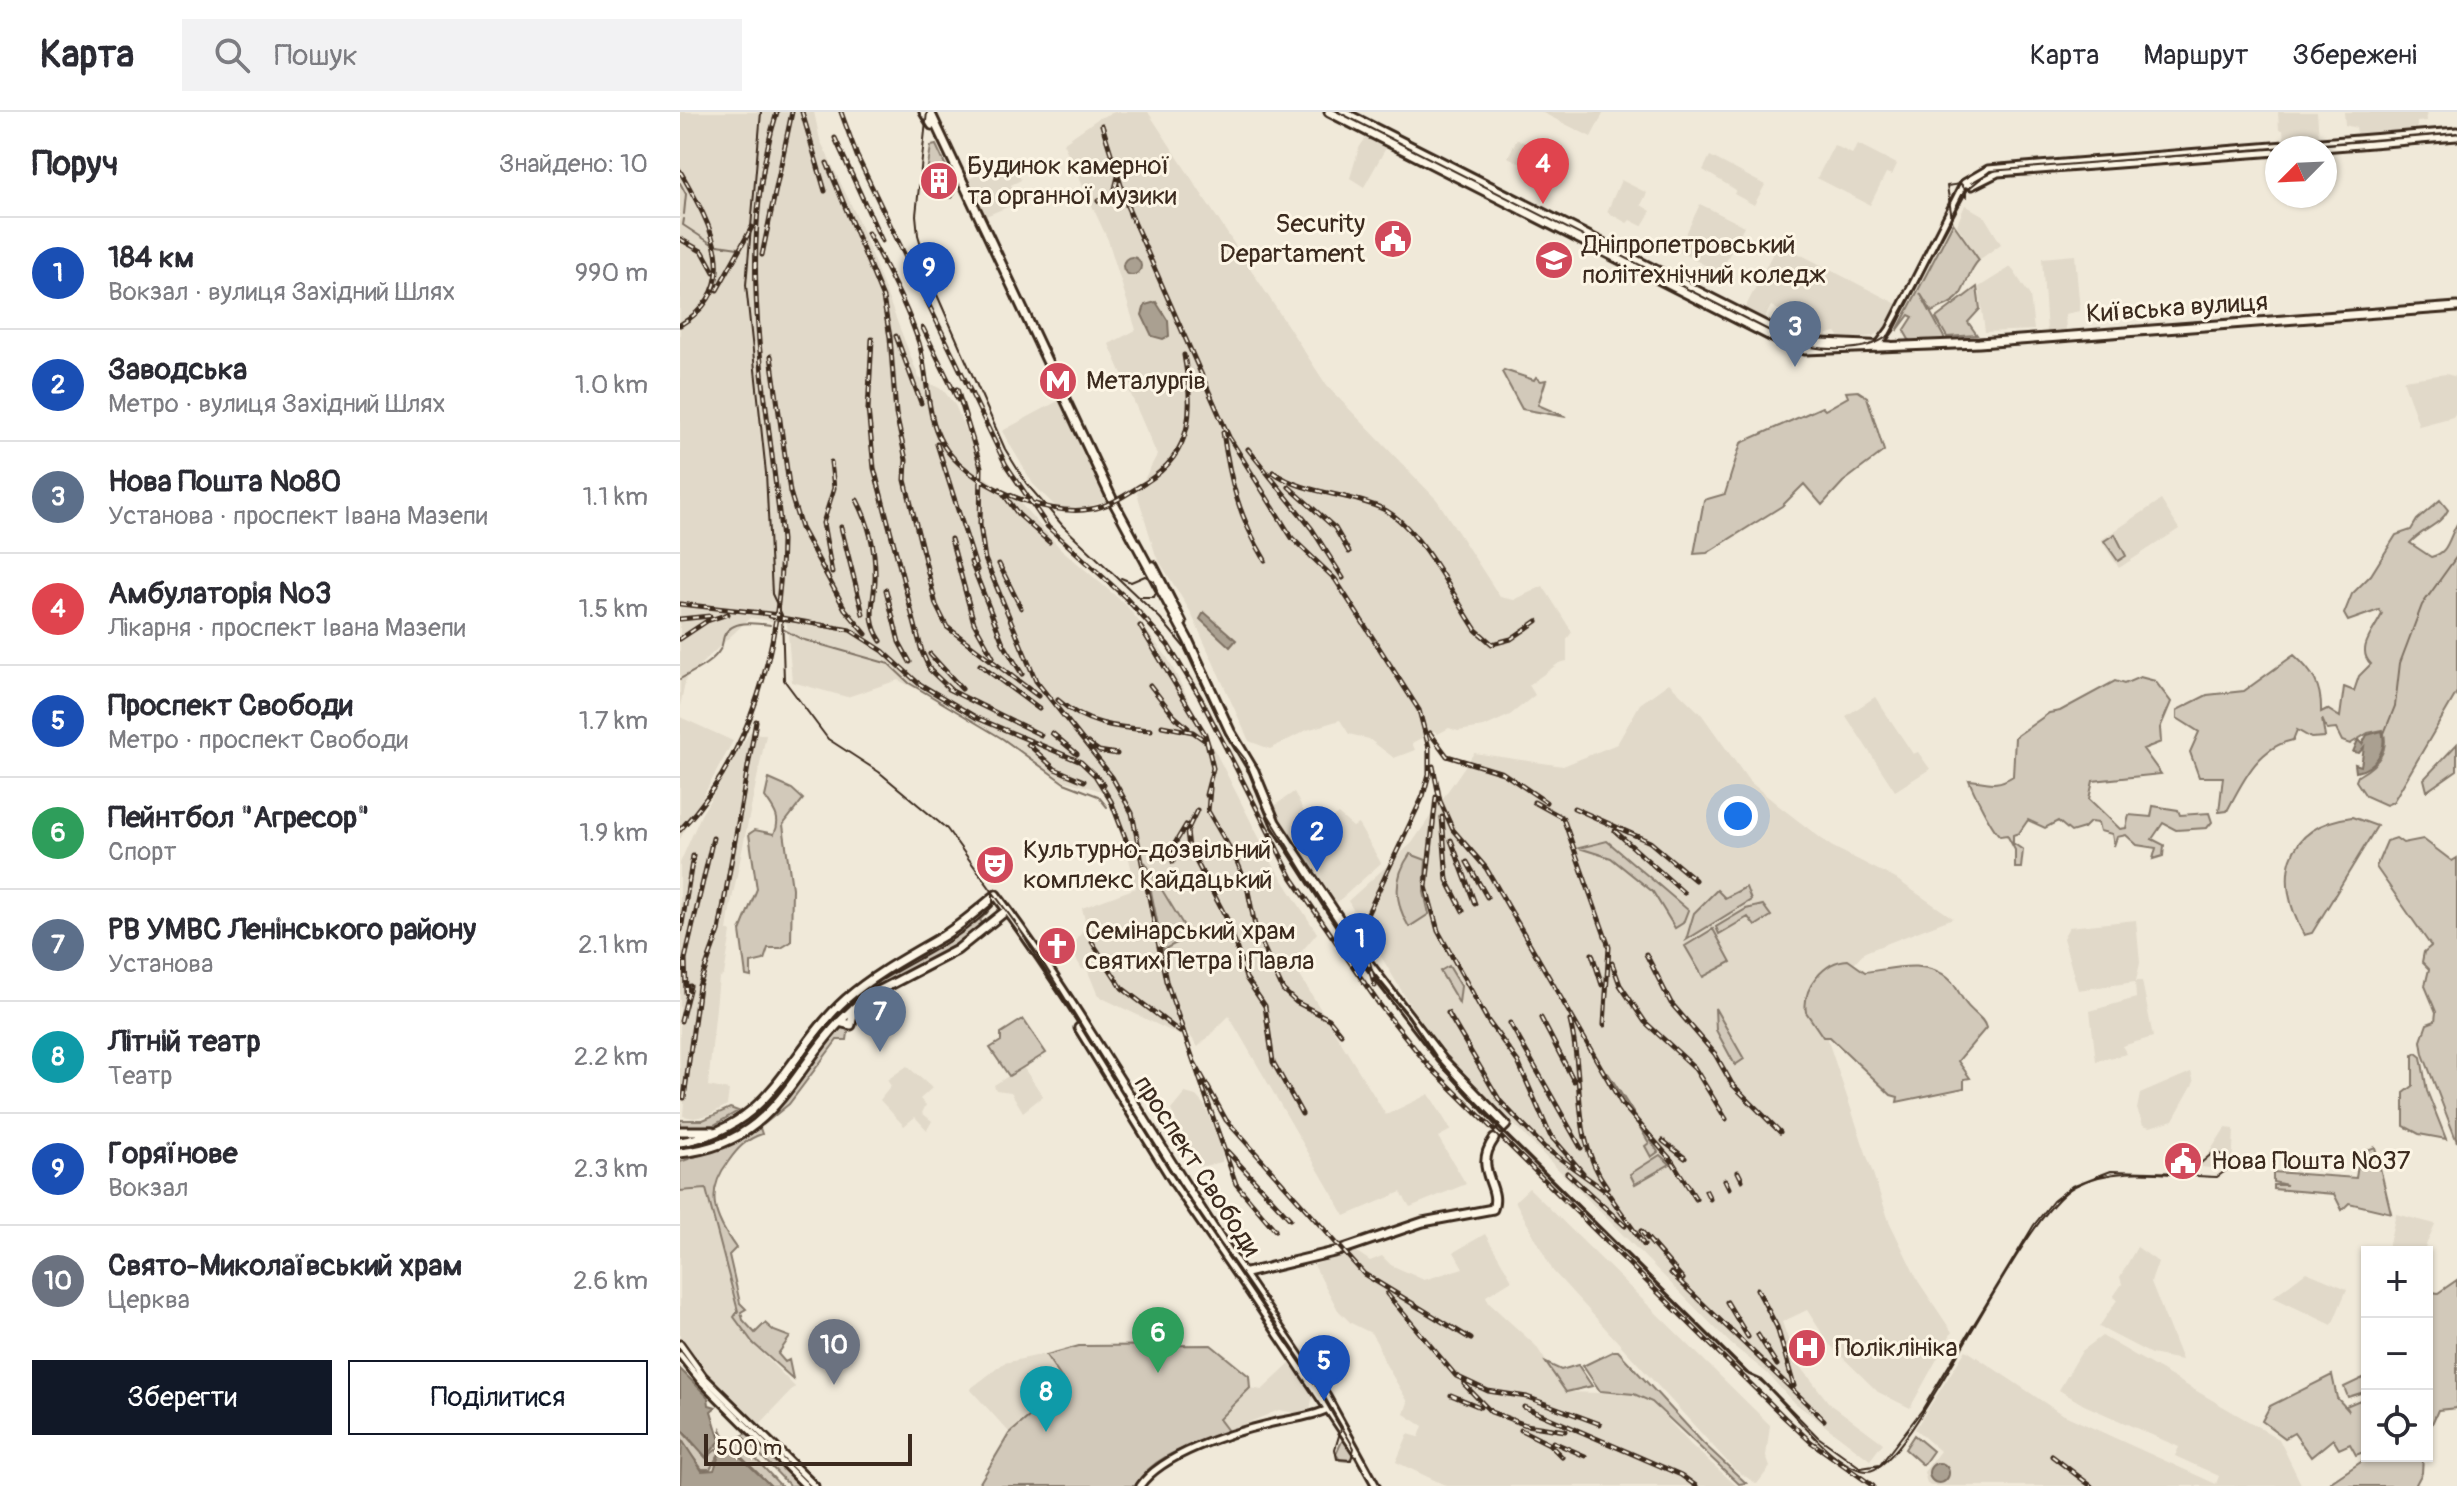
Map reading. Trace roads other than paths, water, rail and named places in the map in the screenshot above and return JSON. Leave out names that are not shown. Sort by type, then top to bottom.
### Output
[{"type":"highway","points":[[927,112],[1109,490],[1131,523],[1230,731],[1261,785],[1275,822],[1319,892],[1442,1059],[1504,1127]]},
{"type":"highway","points":[[1329,112],[1786,344],[1815,351],[1876,346]]},
{"type":"highway","points":[[1343,112],[1798,342],[1876,346]]},
{"type":"highway","name":"Київська вулиця","points":[[1876,346],[1900,348],[2457,307]]},
{"type":"highway","name":"проспект Свободи","points":[[819,1030],[847,998],[893,963],[949,932],[994,896],[1045,971],[1176,1185],[1240,1274]]},
{"type":"highway","points":[[680,1156],[716,1145],[759,1122],[776,1106],[839,1022],[851,1025],[854,1008],[869,996],[957,950],[1006,911]]},
{"type":"highway","points":[[680,1142],[714,1132],[741,1117],[775,1090],[819,1030],[828,1036]]},
{"type":"highway","points":[[680,1131],[714,1132],[719,1138],[716,1145]]},
{"type":"highway","points":[[1240,1274],[1338,1251],[1423,1222],[1493,1209],[1495,1201],[1484,1167],[1485,1151],[1494,1139]]},
{"type":"main road","points":[[1876,346],[1890,329],[1964,183],[1998,167],[2457,131]]},
{"type":"main road","points":[[2337,147],[2457,137]]},
{"type":"main road","points":[[1964,183],[1972,186],[1998,173],[2265,153]]},
{"type":"main road","name":"проспект Свободи","points":[[1240,1274],[1330,1407],[1376,1486]]},
{"type":"main road","points":[[680,1344],[703,1376],[815,1486]]},
{"type":"main road","points":[[680,1355],[700,1380],[806,1486]]},
{"type":"main road","points":[[1140,1486],[1160,1465],[1208,1444],[1252,1428],[1330,1407]]},
{"type":"waterway","points":[[680,183],[686,194],[684,214]]},
{"type":"waterway","points":[[684,219],[683,225],[712,244]]},
{"type":"waterway","points":[[718,245],[738,248]]},
{"type":"waterway","points":[[2383,736],[2395,706],[2400,663],[2422,605],[2457,556]]},
{"type":"waterway","points":[[680,679],[713,658],[732,627],[744,623],[770,625]]},
{"type":"waterway","points":[[783,629],[801,639],[889,664],[909,683],[1003,739],[1064,783],[1098,796],[1107,807]]},
{"type":"tram line","points":[[761,112],[746,285],[766,473],[772,594],[782,615],[784,680],[828,739],[879,772],[947,829],[1037,953],[1179,1183],[1316,1382],[1354,1448],[1351,1460],[1337,1459],[1335,1449],[1341,1429],[1317,1387],[1178,1184],[1014,920]]},
{"type":"tram line","points":[[927,112],[916,215],[918,235],[934,288],[1005,449],[1026,483],[1063,526],[1160,618],[1184,647],[1226,735],[1245,759],[1273,829],[1343,938],[1408,1017],[1441,1065],[1494,1124],[1746,1373],[1772,1391],[1824,1447],[1853,1467],[1866,1471],[1885,1461],[1909,1433],[1936,1391],[2024,1243],[2051,1207],[2075,1186],[2109,1175],[2145,1172],[2217,1177],[2228,1169],[2226,1156],[2214,1152],[2189,1173],[2111,1171],[2072,1186],[2053,1201],[2034,1225],[1922,1410],[1880,1465],[1861,1468],[1818,1437],[1762,1380],[1749,1374],[1495,1123],[1438,1059],[1409,1016],[1344,937],[1262,805]]},
{"type":"tram line","points":[[1338,112],[1788,340],[1826,349],[1854,348],[1889,335],[1968,189],[1990,171],[2457,133]]},
{"type":"tram line","points":[[1952,219],[1947,186],[1961,184],[1966,190],[1966,197]]},
{"type":"tram line","points":[[1121,578],[1131,582],[1145,576],[1154,581],[1157,590],[1154,597],[1138,597]]},
{"type":"tram line","points":[[680,1147],[714,1138],[741,1125],[762,1108],[830,1022],[852,1001],[977,921],[993,906],[993,892]]},
{"type":"railway","points":[[680,830],[727,767],[744,732],[769,657],[776,618],[782,540],[763,379],[756,272],[757,218],[764,165],[777,112]]},
{"type":"railway","points":[[762,255],[792,112]]},
{"type":"railway","points":[[802,112],[825,191]]},
{"type":"railway","points":[[841,112],[857,156],[1006,465],[1048,527],[1125,597],[1168,645],[1200,697],[1292,878],[1379,1004],[1428,1065],[1785,1418],[1811,1442],[1873,1486]]},
{"type":"railway","points":[[1102,125],[1131,217]]},
{"type":"railway","points":[[835,138],[882,241]]},
{"type":"railway","points":[[827,163],[883,298],[890,337],[896,414],[906,460],[905,480],[936,605],[947,627],[1038,696]]},
{"type":"railway","points":[[680,171],[710,232],[716,252],[717,272],[712,291],[700,309],[680,325]]},
{"type":"railway","points":[[1098,201],[1114,193],[1119,172]]},
{"type":"railway","points":[[1127,206],[1229,437],[1292,538],[1335,579],[1419,710],[1429,748],[1429,774],[1423,796],[1366,917],[1364,947],[1375,986]]},
{"type":"railway","points":[[717,290],[752,227]]},
{"type":"railway","points":[[868,233],[914,329],[922,356],[930,407],[942,443],[953,458],[987,484],[1030,503],[1052,508],[1091,509],[1119,499],[1162,470],[1174,457],[1187,426],[1189,392],[1184,355]]},
{"type":"railway","points":[[680,239],[703,252],[714,272]]},
{"type":"railway","points":[[923,328],[958,400]]},
{"type":"railway","points":[[896,336],[921,403]]},
{"type":"railway","points":[[872,339],[868,409],[874,468],[922,652],[930,670],[952,691]]},
{"type":"railway","points":[[771,356],[790,492],[801,528],[845,609],[866,634]]},
{"type":"railway","points":[[957,389],[981,467],[980,525],[985,559],[1036,681],[1112,777],[1132,813],[1166,981],[1194,1062]]},
{"type":"railway","points":[[1223,432],[1237,498],[1248,529],[1265,560]]},
{"type":"railway","points":[[937,444],[977,570]]},
{"type":"railway","points":[[1248,449],[1312,529],[1343,578]]},
{"type":"railway","points":[[831,462],[834,488],[823,523],[832,573]]},
{"type":"railway","points":[[1273,472],[1299,485],[1369,503],[1397,518],[1423,546],[1476,630],[1492,644],[1511,639],[1537,621]]},
{"type":"railway","points":[[1289,487],[1335,528],[1349,552]]},
{"type":"railway","points":[[1000,489],[1018,514],[1049,542]]},
{"type":"railway","points":[[857,500],[869,529],[873,549],[875,580],[872,618],[881,641]]},
{"type":"railway","points":[[841,527],[863,614]]},
{"type":"railway","points":[[951,539],[974,623],[993,657]]},
{"type":"railway","points":[[971,562],[1003,643],[1022,674]]},
{"type":"railway","points":[[999,564],[1021,608]]},
{"type":"railway","points":[[886,590],[899,642],[910,662]]},
{"type":"railway","points":[[680,604],[779,615]]},
{"type":"railway","points":[[680,639],[707,621],[728,614]]},
{"type":"railway","points":[[680,619],[710,616]]},
{"type":"railway","points":[[770,616],[850,630],[883,651],[918,683],[977,718],[1081,762],[1104,784]]},
{"type":"railway","points":[[1140,626],[1205,734],[1210,751]]},
{"type":"railway","points":[[930,654],[962,689]]},
{"type":"railway","points":[[980,665],[1039,709]]},
{"type":"railway","points":[[1150,685],[1174,716],[1188,728]]},
{"type":"railway","points":[[948,689],[1041,735]]},
{"type":"railway","points":[[1058,700],[1090,720],[1151,730]]},
{"type":"railway","points":[[684,1098],[699,986],[719,931],[756,721]]},
{"type":"railway","points":[[1162,726],[1193,732],[1207,742],[1213,768],[1206,795]]},
{"type":"railway","points":[[1052,733],[1077,754]]},
{"type":"railway","points":[[1430,733],[1447,756],[1503,773],[1546,802]]},
{"type":"railway","points":[[1088,743],[1099,751],[1117,754]]},
{"type":"railway","points":[[1028,744],[1055,769],[1084,781]]},
{"type":"railway","points":[[1433,766],[1440,801],[1453,830],[1486,868],[1622,1104],[1672,1161],[1696,1199]]},
{"type":"railway","points":[[1096,777],[1111,801],[1131,853]]},
{"type":"railway","points":[[1210,788],[1208,811],[1236,859],[1247,886],[1256,931],[1283,990],[1296,1002],[1329,1019],[1341,1034]]},
{"type":"railway","points":[[1436,797],[1426,887],[1438,931],[1488,1021],[1518,1062],[1550,1135],[1583,1173]]},
{"type":"railway","points":[[1534,802],[1563,818],[1609,947],[1604,1025]]},
{"type":"railway","points":[[1574,808],[1650,842],[1695,880]]},
{"type":"railway","points":[[1197,810],[1187,831],[1189,848],[1228,921],[1246,978],[1265,1006],[1273,1062],[1302,1114]]},
{"type":"railway","points":[[1442,817],[1447,880],[1463,911]]},
{"type":"railway","points":[[1173,862],[1174,845],[1186,825]]},
{"type":"railway","points":[[1615,831],[1684,893]]},
{"type":"railway","points":[[686,993],[685,959],[713,838]]},
{"type":"railway","points":[[1451,840],[1475,904]]},
{"type":"railway","points":[[681,930],[693,856]]},
{"type":"railway","points":[[1467,862],[1487,897]]},
{"type":"railway","points":[[1092,942],[1122,988],[1180,1032]]},
{"type":"railway","points":[[1592,954],[1602,985]]},
{"type":"railway","points":[[1646,954],[1671,1003],[1715,1054],[1732,1084],[1780,1132]]},
{"type":"railway","points":[[1612,963],[1620,985],[1645,1022],[1694,1067],[1726,1119]]},
{"type":"railway","points":[[681,1021],[690,986]]},
{"type":"railway","points":[[1448,1013],[1500,1101],[1544,1147],[1607,1192],[1644,1245]]},
{"type":"railway","points":[[1541,1018],[1574,1081]]},
{"type":"railway","points":[[1570,1021],[1583,1127],[1595,1168],[1607,1187]]},
{"type":"railway","points":[[1510,1023],[1581,1148]]},
{"type":"railway","points":[[1275,1230],[1236,1184],[1194,1062],[1226,1120],[1364,1274],[1471,1339]]},
{"type":"railway","points":[[1663,1141],[1685,1158]]},
{"type":"railway","points":[[1228,1152],[1290,1219]]},
{"type":"railway","points":[[1738,1172],[1742,1180]]},
{"type":"railway","points":[[1567,1173],[1625,1226]]},
{"type":"railway","points":[[1725,1180],[1729,1188]]},
{"type":"railway","points":[[1706,1191],[1710,1199]]},
{"type":"railway","points":[[1641,1231],[1683,1279]]},
{"type":"railway","points":[[1671,1273],[1824,1420]]},
{"type":"railway","points":[[1757,1289],[1777,1327],[1794,1386]]},
{"type":"railway","points":[[1387,1294],[1456,1376],[1488,1391],[1527,1397],[1600,1424]]},
{"type":"railway","points":[[1727,1302],[1748,1337]]},
{"type":"railway","points":[[1758,1335],[1777,1365]]},
{"type":"railway","points":[[1464,1384],[1491,1412],[1526,1425],[1565,1431]]},
{"type":"railway","points":[[1451,1395],[1480,1407]]},
{"type":"railway","points":[[1524,1407],[1681,1475],[1696,1486]]},
{"type":"railway","points":[[1521,1430],[1549,1444],[1562,1457]]},
{"type":"railway","points":[[1553,1442],[1585,1456]]},
{"type":"railway","points":[[2052,1456],[2091,1486]]},
{"type":"place","name":"Будинок камерної та органної музики","points":[[939,181]]},
{"type":"place","name":"Амбулаторія №3","points":[[1543,204]]},
{"type":"place","name":"Security Departament","points":[[1393,239]]},
{"type":"place","name":"Дніпропетровський політехнічний коледж","points":[[1554,260]]},
{"type":"place","name":"Горяїнове","points":[[929,308]]},
{"type":"place","name":"Нова Пошта №80","points":[[1795,367]]},
{"type":"place","name":"Металургів","points":[[1058,381]]},
{"type":"place","name":"Культурно-дозвільний комплекс Кайдацький","points":[[995,865]]},
{"type":"place","name":"Заводська","points":[[1317,872]]},
{"type":"place","name":"Семінарський храм святих Петра і Павла","points":[[1057,946]]},
{"type":"place","name":"184 км","points":[[1360,979]]},
{"type":"place","name":"РВ УМВС Ленінського району","points":[[880,1052]]},
{"type":"place","name":"Нова Пошта №37","points":[[2183,1161]]},
{"type":"place","name":"Поліклініка","points":[[1807,1348]]},
{"type":"place","name":"Пейнтбол \"Агресор\"","points":[[1158,1373]]},
{"type":"place","name":"Свято-Миколаївський храм","points":[[834,1385]]},
{"type":"place","name":"Проспект Свободи","points":[[1324,1401]]},
{"type":"place","name":"Лiтнiй театр","points":[[1046,1432]]}]
